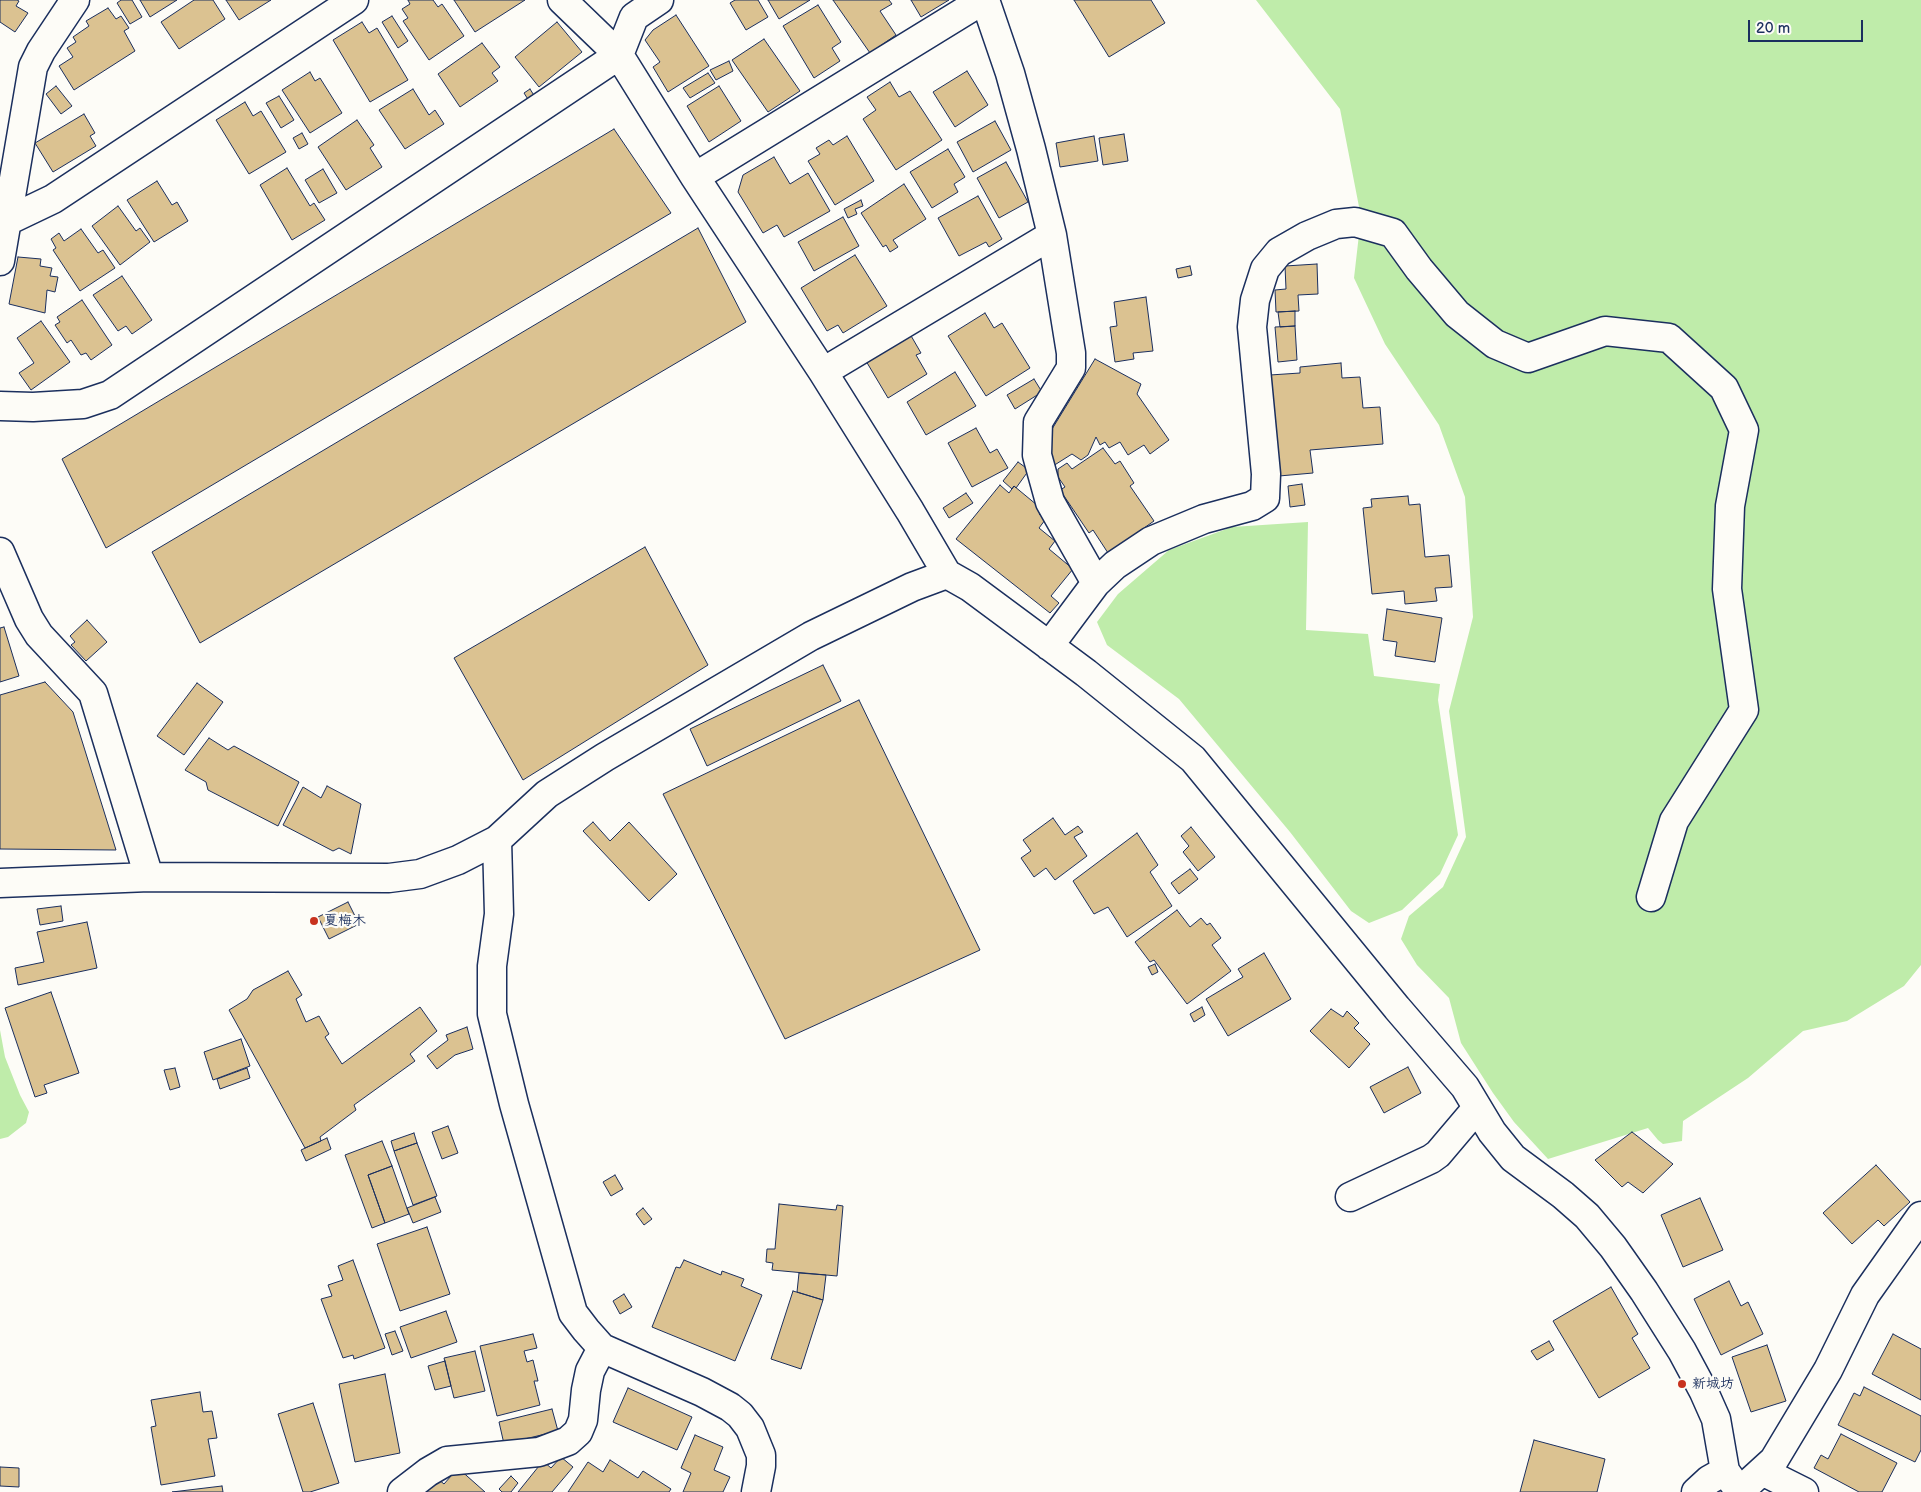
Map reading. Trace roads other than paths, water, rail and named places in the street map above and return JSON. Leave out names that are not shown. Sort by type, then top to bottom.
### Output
[{"type":"street","points":[[0,261],[33,68],[41,51],[75,0]]},
{"type":"street","points":[[7,221],[52,199],[354,0]]},
{"type":"street","points":[[562,0],[619,56],[695,177],[823,372],[910,510],[947,574],[970,587],[1086,673],[1193,759],[1465,1088],[1492,1132],[1513,1158],[1563,1194],[1587,1216],[1613,1247],[1644,1291],[1682,1351],[1716,1419],[1735,1485]]},
{"type":"street","points":[[0,406],[33,407],[83,404],[110,395],[619,56],[634,17],[659,0]]},
{"type":"street","points":[[695,177],[984,0],[1010,73],[1032,149],[1052,235],[1071,353],[1071,368],[1038,422],[1037,455],[1050,502],[1096,583]]},
{"type":"street","points":[[1049,646],[1096,583],[1115,565],[1152,542],[1204,519],[1252,506],[1265,498],[1266,474],[1252,327],[1255,300],[1265,270],[1280,252],[1307,236],[1336,224],[1355,222],[1393,234],[1419,269],[1457,314],[1495,344],[1528,358],[1605,331],[1668,338],[1724,388],[1744,430],[1730,506],[1727,589],[1744,710],[1674,821],[1651,897]]},
{"type":"street","points":[[823,372],[1052,235]]},
{"type":"street","points":[[0,552],[29,619],[38,635],[93,693],[150,878]]},
{"type":"street","points":[[0,883],[150,878],[389,878],[420,874],[458,860],[497,840],[547,794],[811,636],[912,587],[947,574]]},
{"type":"street","points":[[497,840],[500,914],[492,966],[492,1014],[514,1104],[573,1313],[602,1348],[702,1392],[730,1407],[740,1415],[750,1428],[761,1455],[756,1492]]},
{"type":"street","points":[[1350,1197],[1431,1159],[1438,1154],[1477,1108]]},
{"type":"street","points":[[1696,1492],[1709,1480],[1735,1485],[1762,1471],[1774,1460],[1828,1370],[1865,1295],[1921,1216]]},
{"type":"street","points":[[402,1492],[428,1472],[447,1461],[539,1452],[568,1441],[578,1432],[583,1420],[590,1371],[602,1348]]},
{"type":"street","points":[[1762,1471],[1804,1492]]},
{"type":"place","name":"夏梅木","points":[[314,921]]},
{"type":"place","name":"新城坊","points":[[1682,1384]]}]
